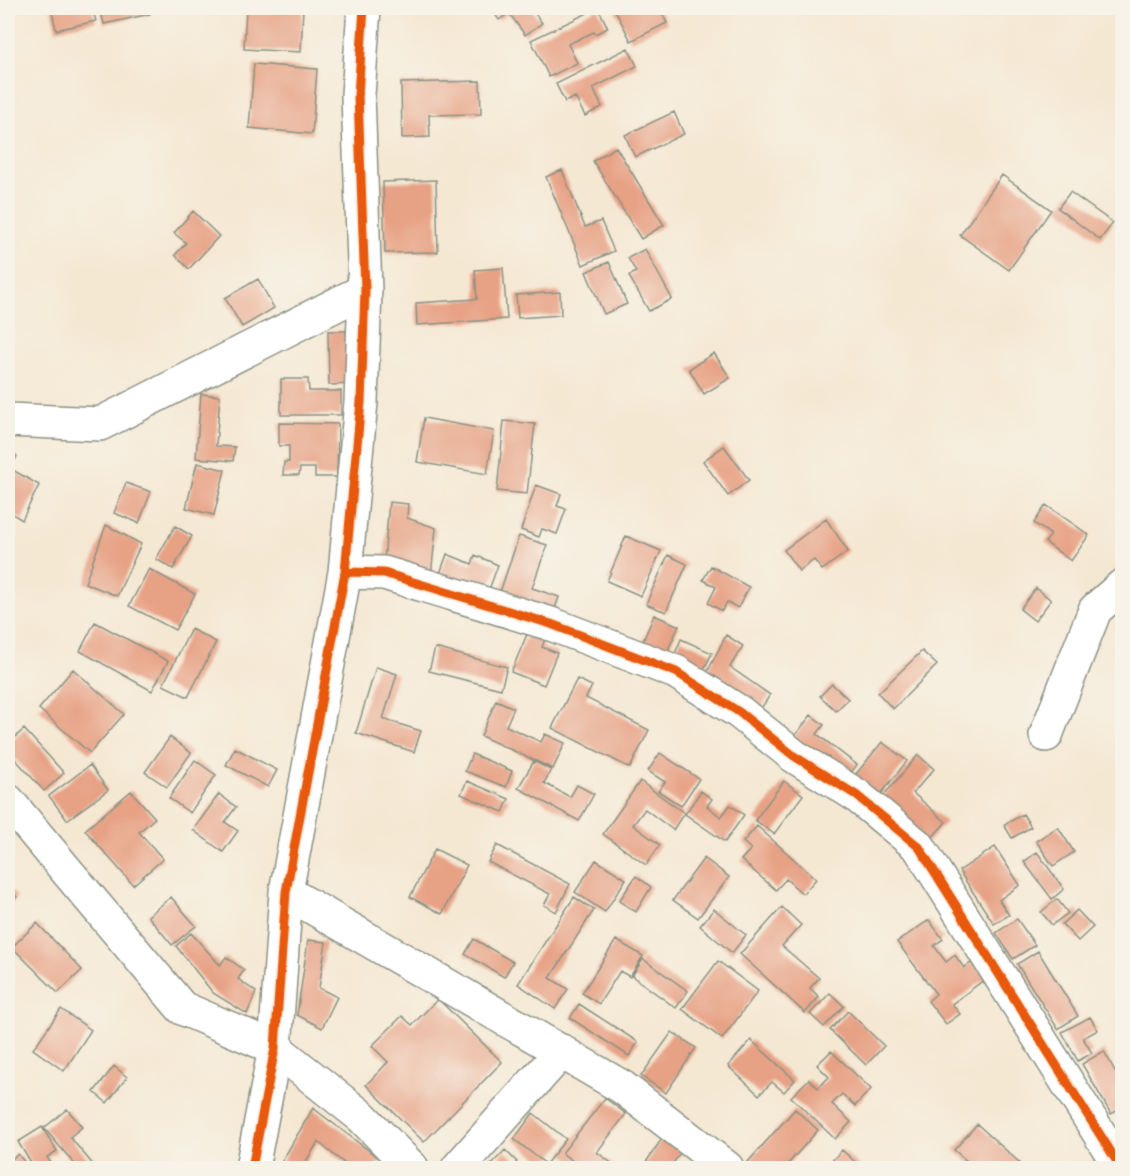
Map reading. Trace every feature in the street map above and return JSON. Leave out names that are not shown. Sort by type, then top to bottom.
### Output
[{"type":"street","points":[[252,1168],[275,1048],[286,892],[345,572],[361,402],[365,290],[358,95],[364,8]]},
{"type":"street","points":[[8,420],[100,424],[365,290]]},
{"type":"street","points":[[345,572],[384,573],[395,576],[551,624],[676,672],[739,712],[794,756],[856,795],[919,847],[1121,1168]]},
{"type":"street","points":[[1046,735],[1095,610],[1122,586]]},
{"type":"street","points":[[8,801],[182,1008],[275,1048],[362,1117],[412,1168]]},
{"type":"street","points":[[286,892],[622,1087],[727,1168]]},
{"type":"street","points":[[458,1168],[562,1051]]},
{"type":"building","points":[[51,8],[92,8],[96,21],[56,30]]},
{"type":"building","points":[[100,8],[149,8],[150,14],[104,24]]},
{"type":"building","points":[[246,8],[303,8],[301,52],[244,49]]},
{"type":"building","points":[[491,8],[531,8],[542,23],[525,35],[509,13],[499,20]]},
{"type":"building","points":[[598,8],[608,28],[568,44],[577,63],[549,77],[531,40]]},
{"type":"building","points":[[614,8],[659,8],[667,23],[631,41]]},
{"type":"building","points":[[628,48],[637,66],[593,88],[602,107],[585,116],[575,97],[565,102],[556,84]]},
{"type":"building","points":[[254,64],[317,69],[312,134],[249,128]]},
{"type":"building","points":[[480,81],[481,114],[429,115],[430,137],[402,138],[401,83]]},
{"type":"building","points":[[674,112],[684,134],[635,157],[625,135]]},
{"type":"building","points":[[616,147],[664,225],[641,239],[593,161]]},
{"type":"building","points":[[562,170],[585,227],[601,221],[614,251],[583,265],[546,177]]},
{"type":"building","points":[[1002,175],[1051,210],[1009,270],[960,235]]},
{"type":"building","points":[[436,180],[438,252],[385,253],[383,182]]},
{"type":"building","points":[[1070,192],[1113,223],[1100,240],[1058,208]]},
{"type":"building","points":[[193,211],[219,236],[189,269],[175,255],[186,243],[174,233]]},
{"type":"building","points":[[645,249],[672,299],[649,311],[629,276],[636,272],[628,258]]},
{"type":"building","points":[[609,262],[627,304],[604,314],[586,272]]},
{"type":"building","points":[[503,268],[507,319],[417,325],[416,303],[477,299],[475,270]]},
{"type":"building","points":[[258,279],[274,308],[242,327],[225,298]]},
{"type":"building","points":[[560,292],[561,315],[518,318],[516,295]]},
{"type":"building","points":[[328,331],[350,331],[352,384],[329,385]]},
{"type":"building","points":[[714,353],[730,378],[704,394],[689,369]]},
{"type":"building","points":[[281,379],[308,379],[309,391],[341,391],[341,415],[281,415]]},
{"type":"building","points":[[201,394],[220,396],[216,446],[235,447],[233,461],[196,458]]},
{"type":"building","points":[[424,418],[494,431],[487,474],[417,462]]},
{"type":"building","points":[[504,421],[535,424],[527,494],[497,491]]},
{"type":"building","points":[[279,423],[338,424],[337,477],[315,477],[315,468],[300,468],[299,475],[283,475],[284,462],[289,462],[289,446],[279,446]]},
{"type":"building","points":[[724,446],[749,480],[728,496],[703,461]]},
{"type":"building","points":[[8,450],[17,456],[11,469],[39,485],[22,520],[8,511]]},
{"type":"building","points":[[197,463],[225,470],[214,515],[186,508]]},
{"type":"building","points":[[126,483],[151,492],[139,523],[114,513]]},
{"type":"building","points":[[536,485],[561,494],[557,506],[566,509],[557,534],[542,529],[539,537],[521,530]]},
{"type":"building","points":[[389,502],[408,504],[407,518],[436,528],[431,576],[384,561]]},
{"type":"building","points":[[1046,505],[1089,535],[1071,561],[1045,542],[1051,535],[1034,523]]},
{"type":"building","points":[[826,519],[848,551],[822,570],[814,560],[799,571],[784,550]]},
{"type":"building","points":[[106,525],[141,544],[117,596],[85,583]]},
{"type":"building","points":[[175,526],[192,536],[173,569],[156,559]]},
{"type":"building","points":[[519,536],[547,545],[532,588],[559,597],[553,614],[499,595]]},
{"type":"building","points":[[626,536],[661,551],[641,596],[607,581]]},
{"type":"building","points":[[447,554],[472,564],[475,555],[498,565],[486,598],[438,579]]},
{"type":"building","points":[[668,555],[687,564],[666,612],[646,604]]},
{"type":"building","points":[[711,566],[749,587],[738,608],[727,602],[722,611],[708,603],[716,587],[703,580]]},
{"type":"building","points":[[149,569],[195,594],[175,630],[129,606]]},
{"type":"building","points":[[1036,588],[1051,600],[1035,621],[1020,609]]},
{"type":"building","points":[[654,615],[679,626],[667,652],[643,641]]},
{"type":"building","points":[[95,622],[168,661],[152,691],[80,651]]},
{"type":"building","points":[[191,629],[216,642],[188,697],[163,685]]},
{"type":"building","points":[[528,632],[545,639],[542,647],[557,653],[544,685],[511,672]]},
{"type":"building","points":[[726,635],[743,646],[730,667],[770,695],[760,710],[707,673]]},
{"type":"building","points":[[681,639],[712,653],[704,669],[674,656]]},
{"type":"building","points":[[435,648],[507,667],[501,689],[429,671]]},
{"type":"building","points":[[922,651],[937,665],[893,709],[878,693]]},
{"type":"building","points":[[376,667],[397,674],[383,719],[421,731],[414,752],[356,733]]},
{"type":"building","points":[[73,669],[124,714],[90,753],[39,709]]},
{"type":"building","points":[[577,679],[592,686],[586,698],[649,730],[630,768],[552,728]]},
{"type":"building","points":[[832,684],[848,699],[836,711],[820,696]]},
{"type":"building","points":[[496,700],[514,708],[506,726],[541,742],[545,734],[565,743],[553,769],[481,736]]},
{"type":"building","points":[[811,715],[824,725],[817,734],[857,765],[845,780],[792,739]]},
{"type":"building","points":[[24,729],[64,773],[44,791],[8,751],[8,744]]},
{"type":"building","points":[[170,737],[191,753],[167,787],[145,772]]},
{"type":"building","points":[[882,742],[907,761],[877,799],[852,779]]},
{"type":"building","points":[[235,748],[277,770],[268,787],[226,765]]},
{"type":"building","points":[[660,753],[699,779],[681,806],[658,791],[665,782],[648,771]]},
{"type":"building","points":[[472,754],[512,771],[506,787],[465,771]]},
{"type":"building","points":[[918,755],[934,769],[913,793],[946,822],[927,843],[879,801]]},
{"type":"building","points":[[195,760],[216,775],[190,813],[169,798]]},
{"type":"building","points":[[534,761],[551,770],[544,783],[570,797],[577,785],[594,794],[579,821],[518,788]]},
{"type":"building","points":[[90,765],[108,790],[67,820],[49,796]]},
{"type":"building","points":[[467,781],[509,799],[503,812],[461,794]]},
{"type":"building","points":[[640,781],[684,813],[673,830],[645,809],[633,825],[660,845],[646,865],[603,834]]},
{"type":"building","points":[[784,781],[803,795],[774,834],[755,820]]},
{"type":"building","points":[[131,791],[155,818],[139,832],[163,859],[133,885],[85,830]]},
{"type":"building","points":[[701,791],[712,799],[707,806],[721,817],[730,805],[744,815],[725,842],[685,814]]},
{"type":"building","points":[[219,794],[236,807],[225,822],[238,831],[223,852],[193,830]]},
{"type":"building","points":[[1023,814],[1031,827],[1012,838],[1004,825]]},
{"type":"building","points":[[757,826],[816,879],[803,894],[786,879],[776,890],[741,860],[751,849],[743,842]]},
{"type":"building","points":[[1058,827],[1074,852],[1053,866],[1036,841]]},
{"type":"building","points":[[497,845],[570,884],[556,912],[544,905],[550,894],[488,862]]},
{"type":"building","points":[[995,847],[1020,885],[999,900],[1009,915],[994,924],[959,871]]},
{"type":"building","points":[[435,849],[467,865],[442,914],[410,897]]},
{"type":"building","points":[[1037,852],[1064,889],[1052,899],[1024,862]]},
{"type":"building","points":[[704,858],[729,877],[698,918],[673,900]]},
{"type":"building","points":[[596,860],[626,879],[605,912],[575,892]]},
{"type":"building","points":[[636,876],[651,887],[636,912],[619,901]]},
{"type":"building","points":[[8,887],[17,897],[8,907]]},
{"type":"building","points":[[171,897],[196,926],[172,945],[148,916]]},
{"type":"building","points":[[574,897],[594,910],[550,978],[568,989],[555,1009],[518,984]]},
{"type":"building","points":[[1057,899],[1068,913],[1052,925],[1041,912]]},
{"type":"building","points":[[782,907],[801,925],[782,946],[819,978],[810,988],[819,997],[805,1013],[740,954]]},
{"type":"building","points":[[714,909],[746,935],[732,953],[700,926]]},
{"type":"building","points":[[1077,910],[1093,927],[1078,941],[1062,924]]},
{"type":"building","points":[[1017,919],[1035,945],[1013,959],[996,933]]},
{"type":"building","points":[[929,920],[943,939],[934,946],[946,962],[955,955],[964,968],[980,956],[993,973],[952,1004],[960,1014],[946,1024],[928,1001],[936,994],[897,942]]},
{"type":"building","points":[[37,923],[82,970],[58,993],[12,947]]},
{"type":"building","points":[[191,933],[220,965],[226,957],[244,970],[238,979],[256,992],[247,1014],[213,993],[176,946]]},
{"type":"building","points":[[474,939],[513,962],[504,977],[465,954]]},
{"type":"building","points":[[308,940],[326,942],[319,988],[337,997],[322,1028],[297,1015]]},
{"type":"building","points":[[616,940],[643,956],[630,977],[620,971],[599,1004],[582,993]]},
{"type":"building","points":[[1038,951],[1078,1016],[1058,1029],[1017,964]]},
{"type":"building","points":[[643,959],[688,991],[676,1008],[632,976]]},
{"type":"building","points":[[718,961],[758,991],[722,1039],[682,1009]]},
{"type":"building","points":[[830,993],[844,1006],[824,1027],[810,1014]]},
{"type":"building","points":[[438,999],[502,1062],[424,1142],[366,1085],[388,1062],[372,1046],[402,1016],[412,1025]]},
{"type":"building","points":[[579,1004],[638,1042],[629,1056],[570,1018]]},
{"type":"building","points":[[61,1009],[91,1030],[64,1071],[33,1049]]},
{"type":"building","points":[[848,1011],[884,1046],[866,1065],[830,1030]]},
{"type":"building","points":[[1090,1017],[1098,1030],[1083,1038],[1092,1053],[1078,1061],[1062,1032]]},
{"type":"building","points":[[672,1032],[696,1048],[666,1093],[641,1076]]},
{"type":"building","points":[[751,1040],[795,1080],[784,1092],[772,1082],[759,1095],[728,1066]]},
{"type":"building","points":[[831,1051],[871,1089],[855,1106],[842,1094],[832,1104],[851,1122],[835,1139],[791,1097],[809,1079],[818,1088],[829,1077],[817,1065]]},
{"type":"building","points":[[1104,1051],[1122,1084],[1122,1108],[1111,1114],[1082,1064]]},
{"type":"building","points":[[114,1066],[127,1077],[107,1103],[94,1092]]},
{"type":"building","points":[[605,1098],[626,1114],[597,1152],[618,1168],[582,1168],[562,1153]]},
{"type":"building","points":[[313,1108],[381,1160],[375,1168],[350,1168],[318,1142],[302,1168],[293,1168],[282,1161]]},
{"type":"building","points":[[67,1109],[82,1127],[70,1137],[94,1168],[78,1168],[44,1128]]},
{"type":"building","points":[[795,1109],[818,1130],[788,1164],[793,1168],[753,1168],[747,1163]]},
{"type":"building","points":[[533,1113],[566,1139],[546,1164],[514,1139]]},
{"type":"building","points":[[977,1124],[1020,1163],[1015,1168],[975,1168],[954,1150]]},
{"type":"building","points":[[42,1127],[57,1151],[47,1157],[54,1168],[34,1168],[18,1142]]},
{"type":"building","points":[[663,1137],[683,1149],[670,1168],[642,1168]]},
{"type":"building","points":[[505,1150],[517,1162],[510,1168],[488,1168]]},
{"type":"building","points":[[842,1150],[862,1168],[825,1168]]},
{"type":"building","points":[[18,1154],[29,1168],[8,1168],[8,1162]]},
{"type":"building","points":[[1094,1160],[1101,1168],[1083,1168]]},
{"type":"cycle path","points":[[252,1168],[275,1048],[286,892],[345,572],[361,402],[365,290],[358,95],[364,8]]},
{"type":"cycle path","points":[[345,572],[384,573],[551,624],[676,672],[739,712],[794,756],[856,795],[919,847],[1121,1168]]}]
